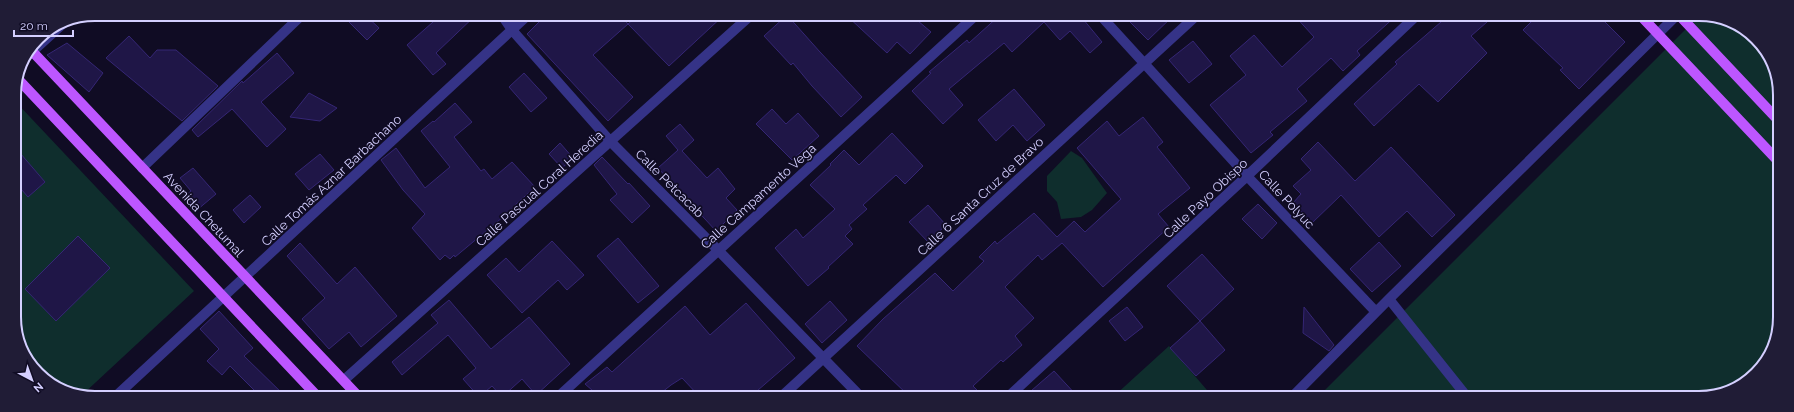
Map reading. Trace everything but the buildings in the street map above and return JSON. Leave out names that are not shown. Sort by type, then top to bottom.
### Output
[{"type":"main road","points":[[1645,21],[1773,154]]},
{"type":"main road","points":[[1683,21],[1773,115]]},
{"type":"main road","name":"Avenida Chetumal","points":[[34,53],[354,391]]},
{"type":"main road","points":[[22,83],[312,391]]},
{"type":"street","points":[[142,168],[296,21]]},
{"type":"street","name":"Calle Petcacab","points":[[506,21],[512,30],[611,142],[824,358],[854,391]]},
{"type":"street","name":"Calle Tomás Aznar Barbachano","points":[[120,391],[522,21]]},
{"type":"street","name":"Calle Pascual Coral Heredia","points":[[344,380],[744,21]]},
{"type":"street","name":"Calle Campamento Vega","points":[[565,391],[969,21]]},
{"type":"street","name":"Calle Polyuc","points":[[1106,21],[1376,312]]},
{"type":"street","name":"Calle 6 Santa Cruz de Bravo","points":[[788,391],[1190,21]]},
{"type":"street","name":"Calle Payo Obispo","points":[[1015,391],[1248,176],[1411,21]]},
{"type":"street","points":[[1299,391],[1376,312],[1657,34],[1672,21]]},
{"type":"street","points":[[1390,299],[1462,391]]},
{"type":"green space","points":[[1690,21],[1713,22],[1732,29],[1744,36],[1761,54],[1772,81],[1772,331],[1763,354],[1748,373],[1723,387],[1704,391],[1324,391],[1692,23]]},
{"type":"green space","points":[[21,107],[194,291],[87,391],[71,387],[52,378],[52,360],[35,360],[22,331]]},
{"type":"green space","points":[[1071,151],[1082,158],[1107,193],[1092,210],[1081,217],[1061,219],[1057,202],[1047,191],[1047,176]]},
{"type":"green space","points":[[1169,346],[1208,391],[1120,391]]}]
